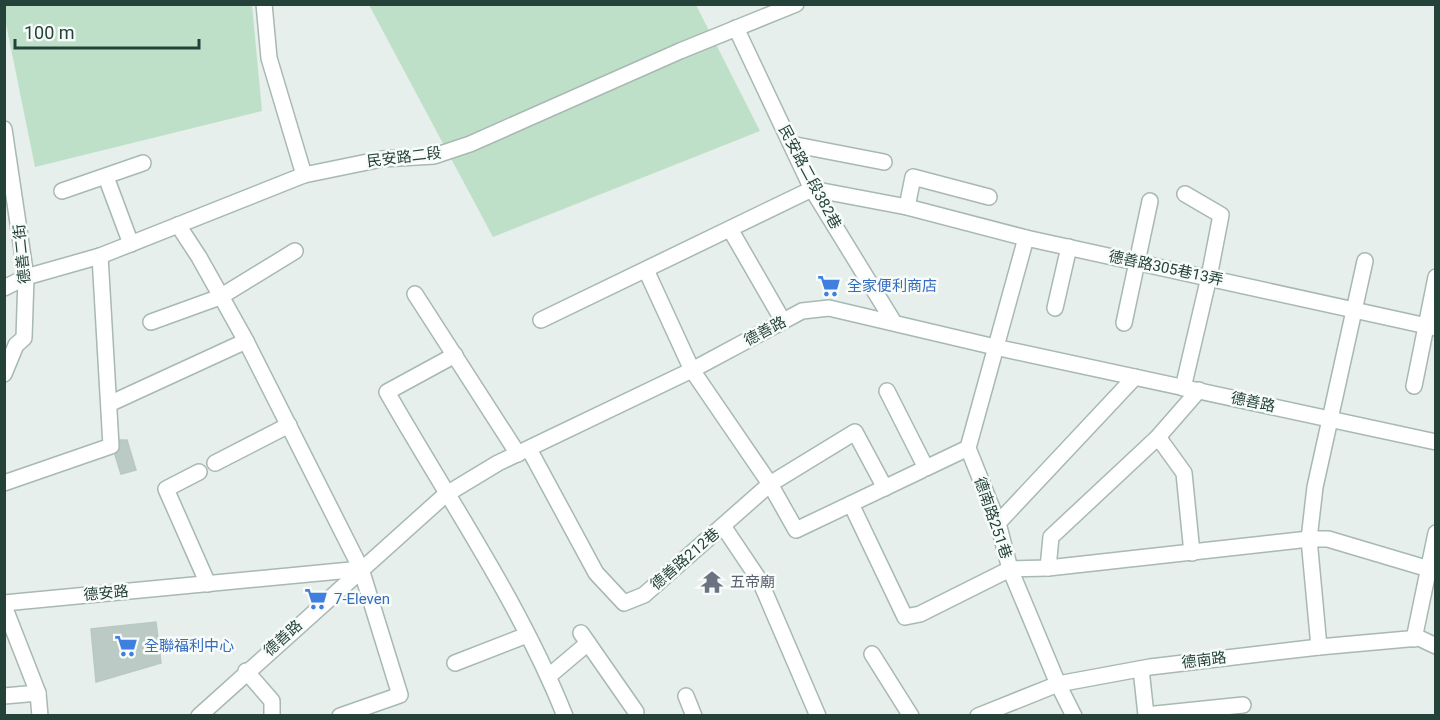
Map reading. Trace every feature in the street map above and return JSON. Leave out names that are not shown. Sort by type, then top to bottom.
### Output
[{"type":"street","points":[[264,4],[269,57],[304,175]]},
{"type":"street","name":"民安路二段","points":[[4,288],[26,277],[100,256],[304,175],[382,159],[434,156],[470,144],[796,4]]},
{"type":"street","name":"民安路二段382巷","points":[[736,28],[812,189],[893,321]]},
{"type":"street","name":"德善二街","points":[[4,129],[26,277],[24,338],[16,345],[4,374]]},
{"type":"street","points":[[791,144],[884,162]]},
{"type":"street","points":[[62,191],[143,163]]},
{"type":"street","points":[[106,177],[131,244]]},
{"type":"street","points":[[907,207],[913,177],[989,197]]},
{"type":"street","points":[[541,320],[812,189]]},
{"type":"street","name":"德善路305巷13弄","points":[[812,189],[907,207],[1069,247],[1431,327]]},
{"type":"street","points":[[1183,388],[1221,215],[1185,194]]},
{"type":"street","points":[[1124,322],[1150,201]]},
{"type":"street","points":[[178,225],[246,340],[361,569],[400,695],[340,716]]},
{"type":"street","points":[[730,229],[783,321]]},
{"type":"street","points":[[886,391],[926,468],[968,448],[1026,237]]},
{"type":"street","points":[[1055,308],[1069,247]]},
{"type":"street","points":[[151,322],[220,297],[295,251]]},
{"type":"street","points":[[4,483],[111,446],[100,256]]},
{"type":"street","points":[[1319,647],[1309,539],[1315,487],[1365,261]]},
{"type":"street","points":[[645,270],[692,370],[770,484],[795,530],[922,470]]},
{"type":"street","points":[[1414,386],[1431,327],[1436,277]]},
{"type":"street","points":[[416,294],[455,355],[524,452]]},
{"type":"street","name":"德善路","points":[[199,716],[246,671],[446,495],[524,452],[692,370],[802,311],[829,308],[893,321],[995,347],[1436,442]]},
{"type":"street","points":[[109,405],[246,340]]},
{"type":"street","points":[[455,355],[387,392],[446,495],[494,570],[549,676],[565,716]]},
{"type":"street","points":[[998,523],[1135,377]]},
{"type":"street","points":[[1048,568],[1051,537],[1158,437],[1199,390]]},
{"type":"street","points":[[215,463],[289,425]]},
{"type":"street","name":"德善路212巷","points":[[524,452],[596,573],[624,603],[644,595],[770,484],[855,432],[885,488]]},
{"type":"street","points":[[1158,437],[1184,473],[1192,553]]},
{"type":"street","name":"德南路251巷","points":[[968,448],[998,523],[1010,569],[1058,684],[1074,716]]},
{"type":"street","points":[[199,472],[166,489],[208,584]]},
{"type":"street","points":[[850,504],[905,617],[920,614],[1010,569],[1048,568],[1309,539],[1328,539],[1429,569]]},
{"type":"street","points":[[723,526],[760,580],[818,716]]},
{"type":"street","points":[[1414,639],[1436,533]]},
{"type":"street","name":"德安路","points":[[4,604],[361,569]]},
{"type":"street","points":[[4,604],[38,693],[40,716]]},
{"type":"street","points":[[455,663],[527,635]]},
{"type":"street","points":[[549,676],[585,638],[636,712]]},
{"type":"street","name":"德南路","points":[[978,716],[1058,684],[1141,669],[1319,647],[1419,638],[1436,646]]},
{"type":"street","points":[[872,654],[911,716]]},
{"type":"street","points":[[1141,669],[1146,715],[1243,705]]},
{"type":"street","points":[[246,671],[272,701],[272,716]]},
{"type":"street","points":[[4,696],[38,693]]},
{"type":"street","points":[[686,696],[694,716]]},
{"type":"green space","points":[[4,5],[252,5],[262,111],[35,167]]},
{"type":"green space","points":[[369,5],[696,5],[760,131],[493,237]]},
{"type":"building","points":[[120,440],[127,440],[136,470],[121,474],[115,455],[119,451]]},
{"type":"building","name":"全聯福利中心","points":[[156,622],[161,663],[96,682],[91,629]]},
{"type":"place","name":"全家便利商店","points":[[829,286]]},
{"type":"place","name":"五帝廟","points":[[712,582]]},
{"type":"place","name":"7-Eleven","points":[[316,599]]},
{"type":"place","name":"全聯福利中心","points":[[126,646]]}]
